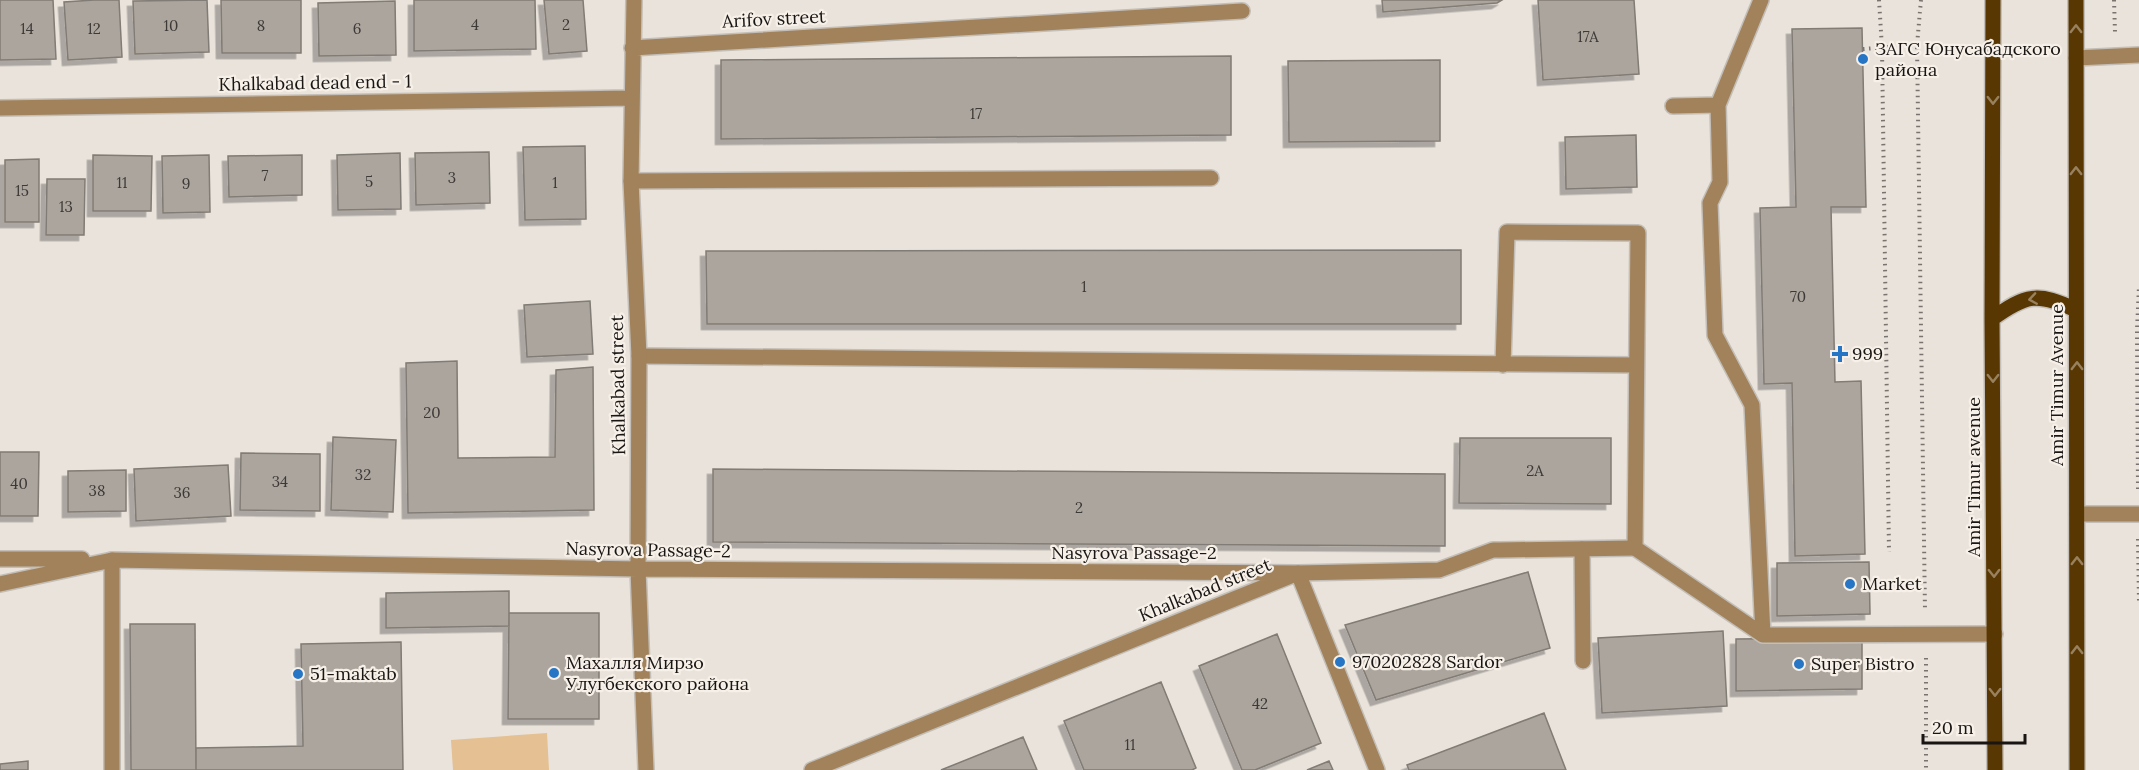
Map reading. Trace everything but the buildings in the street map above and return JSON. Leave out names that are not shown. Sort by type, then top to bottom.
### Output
[{"type":"main road","points":[[1992,319],[1993,0]]},
{"type":"main road","name":"Amir Timur Avenue","points":[[2076,0],[2077,770]]},
{"type":"main road","points":[[1992,319],[2019,302],[2038,297],[2058,301],[2076,310]]},
{"type":"main road","name":"Amir Timur avenue","points":[[1992,319],[1995,634]]},
{"type":"main road","points":[[1995,634],[1995,770]]},
{"type":"street","name":"Khalkabad street","points":[[634,0],[631,181],[639,356],[638,569],[646,770]]},
{"type":"street","points":[[1761,0],[1718,105],[1720,182],[1710,203],[1715,334],[1752,405],[1763,635]]},
{"type":"street","name":"Arifov street","points":[[632,48],[1242,11]]},
{"type":"street","points":[[2076,58],[2139,55]]},
{"type":"street","name":"Khalkabad dead end - 1","points":[[0,108],[631,98]]},
{"type":"street","points":[[1673,106],[1718,105]]},
{"type":"street","points":[[631,181],[1211,178]]},
{"type":"street","points":[[1503,365],[1507,232],[1638,233],[1635,548],[1763,635],[1995,634]]},
{"type":"street","points":[[639,356],[1636,365]]},
{"type":"street","points":[[2077,514],[2139,514]]},
{"type":"street","name":"Khalkabad street","points":[[812,770],[1298,573],[1439,570],[1493,550],[1635,548]]},
{"type":"street","points":[[1581,549],[1583,661]]},
{"type":"street","points":[[0,559],[112,560],[112,770]]},
{"type":"street","name":"Nasyrova Passage-2","points":[[0,584],[112,560],[638,569],[1298,573]]},
{"type":"street","points":[[1298,573],[1377,770]]},
{"type":"path","points":[[1879,0],[1882,48],[1889,552]]},
{"type":"path","points":[[1921,0],[1917,45],[1926,770]]},
{"type":"path","points":[[1863,49],[1917,45]]},
{"type":"path","points":[[2139,286],[2137,330],[2139,602]]},
{"type":"shaded area","points":[[547,733],[549,770],[453,770],[451,740]]},
{"type":"place","name":"ЗАГС Юнусабадского района","points":[[1863,59]]},
{"type":"place","name":"999","points":[[1840,354]]},
{"type":"place","name":"Market","points":[[1850,584]]},
{"type":"place","name":"970202828 Sardor","points":[[1340,662]]},
{"type":"place","name":"Super Bistro","points":[[1799,664]]},
{"type":"place","name":"Махалля Мирзо Улугбекского района","points":[[554,673]]},
{"type":"place","name":"51-maktab","points":[[298,674]]}]
